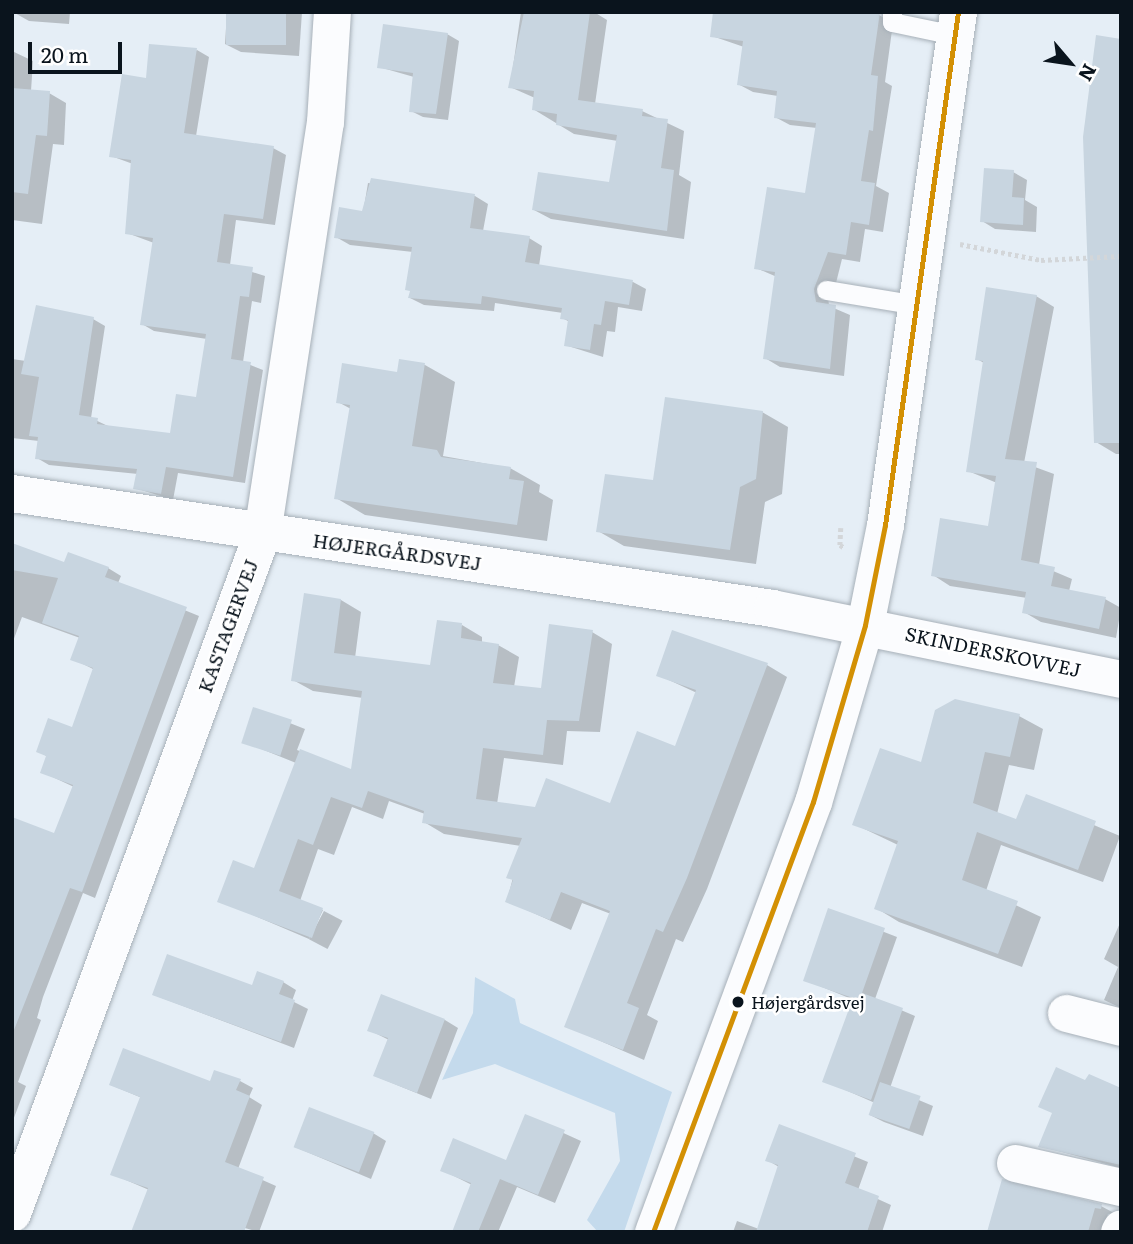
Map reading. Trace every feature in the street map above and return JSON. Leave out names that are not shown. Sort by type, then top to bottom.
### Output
[{"type":"street","name":"KASTAGERVEJ","points":[[12,1213],[262,533],[325,122],[332,12]]},
{"type":"street","points":[[653,1232],[813,802],[865,625],[918,304],[956,24]]},
{"type":"street","name":"HØJERGÅRDSVEJ","points":[[12,494],[865,625]]},
{"type":"street","name":"SKINDERSKOVVEJ","points":[[865,625],[1121,679]]},
{"type":"street","points":[[1066,1013],[1121,1027]]},
{"type":"street","points":[[1015,1163],[1121,1187]]},
{"type":"lane","points":[[892,12],[892,22],[956,24]]},
{"type":"lane","points":[[825,290],[918,304]]},
{"type":"path","points":[[928,237],[1041,260],[1121,256]]},
{"type":"shaded area","points":[[475,977],[515,999],[520,1023],[672,1092],[624,1232],[598,1232],[587,1220],[620,1161],[615,1113],[495,1064],[442,1080],[473,1013]]},
{"type":"building","points":[[226,12],[286,12],[286,45],[226,45]]},
{"type":"building","points":[[524,12],[590,12],[578,100],[643,109],[642,116],[668,119],[661,168],[674,170],[667,231],[532,210],[538,172],[609,182],[617,135],[556,125],[557,114],[532,110],[534,91],[508,88]]},
{"type":"building","points":[[713,12],[880,12],[871,75],[878,76],[873,131],[869,130],[861,181],[875,183],[869,225],[851,222],[846,255],[828,252],[814,289],[816,302],[836,305],[830,369],[763,359],[775,272],[754,269],[767,187],[805,193],[816,123],[774,118],[777,91],[737,85],[743,41],[710,37]]},
{"type":"building","points":[[383,24],[448,33],[436,114],[409,112],[413,73],[377,68]]},
{"type":"building","points":[[1096,35],[1121,39],[1121,443],[1094,443],[1083,137]]},
{"type":"building","points":[[149,44],[197,48],[184,133],[274,146],[263,219],[224,214],[217,262],[253,267],[249,297],[240,296],[231,359],[251,362],[233,477],[166,467],[161,494],[133,489],[137,469],[35,459],[38,437],[29,436],[39,377],[21,374],[36,305],[94,317],[79,415],[98,418],[97,424],[170,433],[176,394],[196,397],[206,334],[140,325],[153,238],[125,234],[131,160],[109,157],[122,74],[146,78]]},
{"type":"building","points":[[12,88],[50,91],[47,136],[36,135],[28,194],[12,192]]},
{"type":"building","points":[[984,168],[1014,170],[1012,197],[1024,198],[1023,225],[980,222]]},
{"type":"building","points":[[371,178],[475,194],[470,228],[530,236],[525,262],[633,280],[629,305],[605,301],[601,325],[594,324],[590,350],[564,346],[568,320],[560,319],[562,308],[482,296],[481,304],[408,298],[410,291],[405,290],[412,247],[334,238],[339,207],[362,211]]},
{"type":"building","points":[[986,287],[1037,295],[1005,459],[1037,462],[1021,560],[1055,567],[1051,586],[1106,597],[1099,629],[1022,613],[1026,592],[931,576],[940,518],[988,526],[996,476],[966,472],[983,361],[975,360]]},
{"type":"building","points":[[399,359],[425,363],[412,446],[437,450],[441,457],[511,467],[509,479],[524,481],[517,525],[334,499],[350,405],[336,403],[342,363],[397,372]]},
{"type":"building","points":[[665,397],[763,411],[756,479],[740,487],[730,550],[596,532],[605,474],[653,480]]},
{"type":"building","points":[[12,543],[64,562],[68,552],[109,567],[105,577],[187,607],[82,892],[70,888],[14,1030],[12,817],[54,833],[73,785],[40,773],[46,756],[36,752],[48,718],[72,727],[93,668],[70,660],[79,636],[42,623],[58,578],[12,570]]},
{"type":"building","points":[[304,593],[341,599],[334,653],[430,665],[437,620],[462,623],[461,638],[499,644],[493,683],[541,688],[549,624],[593,630],[579,721],[547,720],[543,755],[483,748],[476,799],[535,807],[546,778],[610,803],[637,731],[675,746],[696,690],[656,676],[672,630],[768,663],[687,878],[663,932],[656,929],[627,1003],[639,1008],[623,1050],[564,1027],[610,911],[561,892],[550,920],[505,902],[513,880],[506,878],[522,838],[422,823],[424,811],[368,791],[362,808],[331,797],[313,845],[298,839],[279,891],[323,908],[312,938],[217,902],[233,860],[254,868],[300,749],[351,769],[362,691],[291,681]]},
{"type":"building","points":[[955,699],[1020,714],[1010,757],[985,752],[973,803],[1016,819],[1026,794],[1096,821],[1078,870],[977,832],[962,880],[1018,901],[998,954],[874,909],[898,841],[852,825],[880,748],[921,762],[935,710]]},
{"type":"building","points":[[253,707],[292,720],[280,756],[241,743]]},
{"type":"building","points":[[828,908],[885,928],[862,993],[903,1008],[871,1100],[822,1082],[853,998],[803,981]]},
{"type":"building","points":[[167,954],[252,985],[257,971],[284,981],[279,994],[295,1000],[281,1042],[152,995]]},
{"type":"building","points":[[381,994],[445,1019],[417,1093],[373,1076],[388,1038],[367,1031]]},
{"type":"building","points":[[123,1048],[210,1081],[214,1070],[241,1079],[236,1090],[250,1096],[225,1162],[264,1177],[244,1232],[131,1232],[148,1188],[110,1175],[140,1097],[109,1085]]},
{"type":"building","points":[[1056,1067],[1085,1080],[1089,1074],[1121,1088],[1121,1165],[1038,1147],[1052,1113],[1038,1107]]},
{"type":"building","points":[[880,1082],[921,1096],[909,1129],[869,1115]]},
{"type":"building","points":[[309,1107],[374,1132],[359,1172],[294,1147]]},
{"type":"building","points":[[525,1114],[565,1130],[538,1195],[500,1179],[478,1232],[452,1232],[471,1183],[440,1171],[453,1138],[506,1160]]},
{"type":"building","points":[[779,1124],[856,1153],[845,1183],[879,1196],[867,1232],[756,1232],[778,1165],[765,1161]]},
{"type":"building","points":[[1002,1179],[1102,1204],[1101,1209],[1095,1208],[1088,1232],[987,1232]]},
{"type":"transit line","points":[[653,1232],[813,802],[865,625],[885,525],[958,12]]},
{"type":"place","name":"Højergårdsvej","points":[[738,1002]]}]
